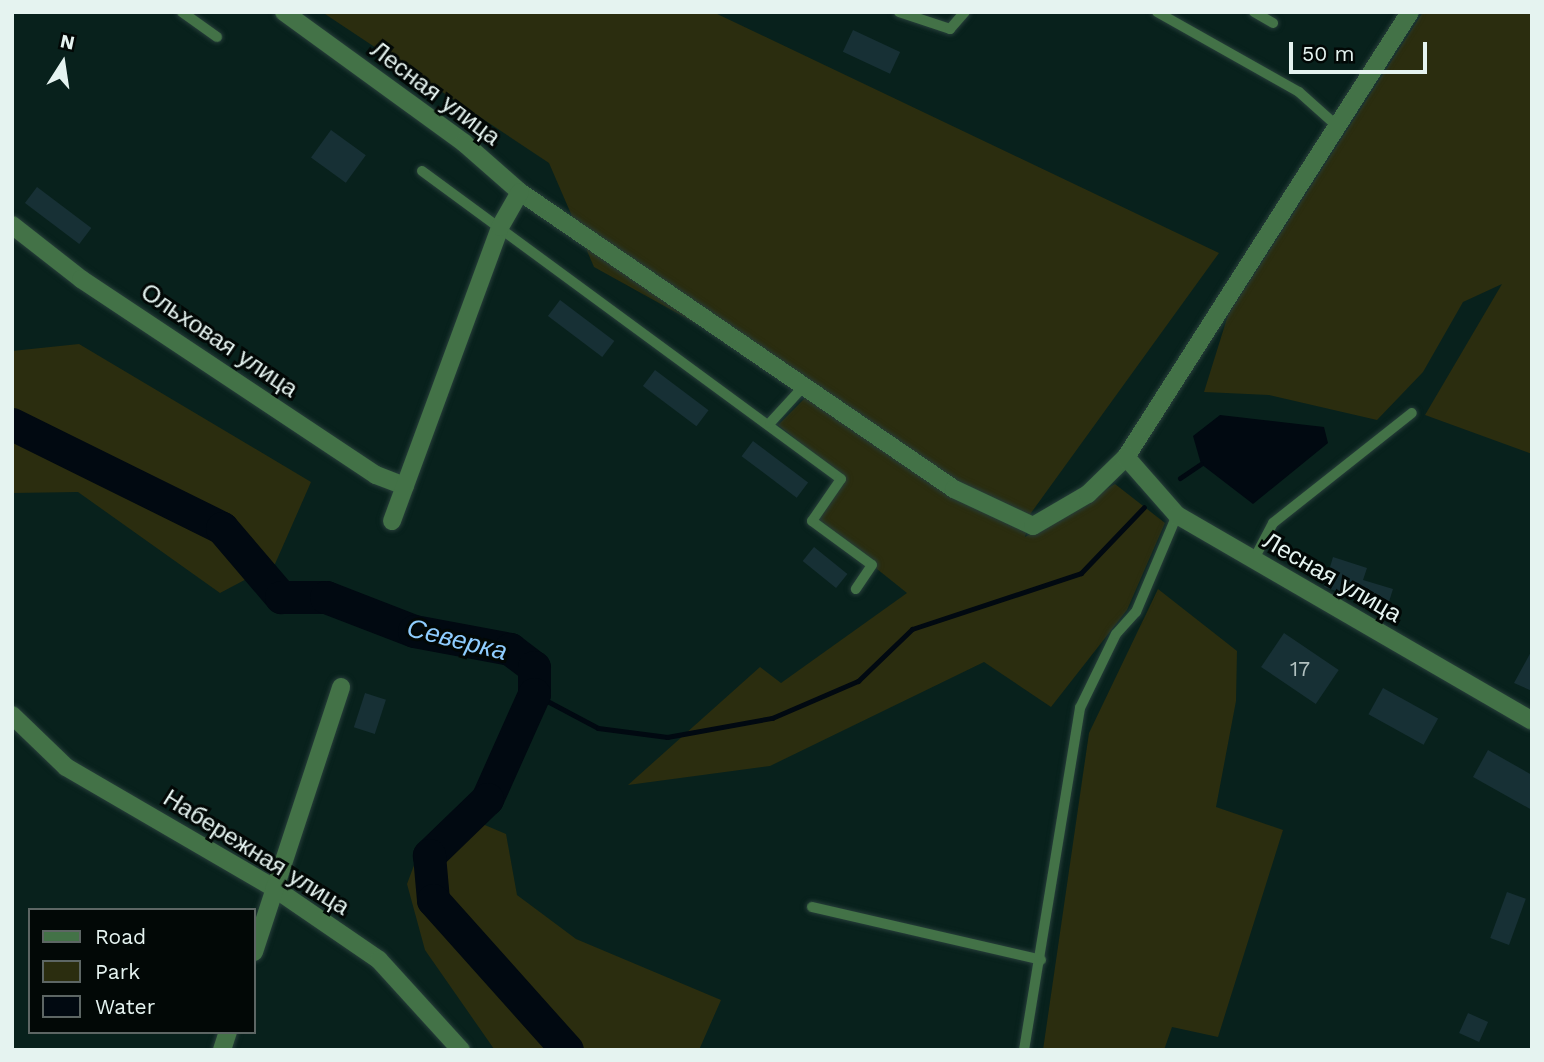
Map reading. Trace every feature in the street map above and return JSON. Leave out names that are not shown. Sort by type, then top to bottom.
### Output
[{"type":"street","name":"Лесная улица","points":[[284,12],[464,143],[520,192],[806,384],[954,489],[1033,526],[1088,494],[1126,457],[1177,515],[1532,720]]},
{"type":"street","points":[[1126,457],[1410,12]]},
{"type":"street","points":[[392,522],[500,227],[520,192]]},
{"type":"street","name":"Ольховая улица","points":[[12,225],[81,279],[376,475],[405,486]]},
{"type":"street","points":[[256,946],[341,687]]},
{"type":"street","name":"Набережная улица","points":[[12,716],[66,767],[274,888],[379,960],[461,1050]]},
{"type":"lane","points":[[182,12],[217,37]]},
{"type":"lane","points":[[899,12],[950,29],[965,12]]},
{"type":"lane","points":[[1157,12],[1299,92],[1337,126]]},
{"type":"lane","points":[[1254,12],[1273,23]]},
{"type":"lane","points":[[422,172],[770,424],[841,479],[812,521],[872,565],[856,589]]},
{"type":"lane","points":[[770,424],[806,384]]},
{"type":"lane","points":[[1253,561],[1273,523],[1412,413]]},
{"type":"lane","points":[[1024,1050],[1041,960],[1080,708],[1116,634],[1142,600],[1177,515]]},
{"type":"lane","points":[[812,907],[1041,960]]},
{"type":"green space","points":[[322,12],[713,12],[1219,253],[1031,513],[1025,537],[1115,484],[1165,523],[1127,610],[1051,707],[984,662],[770,766],[628,785],[760,667],[781,683],[907,593],[817,521],[846,479],[778,425],[814,389],[594,267],[549,163]]},
{"type":"green space","points":[[1423,12],[1532,12],[1532,454],[1425,415],[1502,284],[1463,302],[1423,372],[1377,420],[1269,395],[1204,392],[1228,315]]},
{"type":"green space","points":[[79,344],[311,482],[275,564],[220,593],[78,492],[12,493],[12,351]]},
{"type":"green space","points":[[1158,589],[1237,651],[1236,701],[1216,807],[1283,830],[1218,1037],[1172,1027],[1164,1050],[1043,1050],[1089,733]]},
{"type":"green space","points":[[454,812],[506,834],[517,895],[576,939],[721,1000],[699,1050],[494,1049],[425,950],[407,884],[423,841]]},
{"type":"water","points":[[1220,415],[1324,427],[1328,443],[1253,504],[1201,464],[1193,436]]},
{"type":"building","points":[[853,30],[900,52],[890,74],[843,52]]},
{"type":"building","points":[[331,130],[366,155],[346,183],[311,158]]},
{"type":"building","points":[[37,187],[91,228],[79,244],[25,203]]},
{"type":"building","points":[[560,300],[614,341],[602,357],[548,316]]},
{"type":"building","points":[[655,370],[709,410],[696,426],[643,386]]},
{"type":"building","points":[[753,441],[808,483],[797,498],[742,456]]},
{"type":"building","points":[[814,547],[847,574],[836,588],[803,561]]},
{"type":"building","points":[[1333,557],[1367,568],[1363,580],[1393,589],[1387,608],[1324,587]]},
{"type":"building","points":[[1284,633],[1339,670],[1316,704],[1261,667]]},
{"type":"building","points":[[1532,650],[1532,691],[1514,683]]},
{"type":"building","points":[[1383,688],[1438,719],[1424,745],[1368,714]]},
{"type":"building","points":[[365,693],[386,700],[375,734],[354,727]]},
{"type":"building","points":[[1488,750],[1532,775],[1532,810],[1473,777]]},
{"type":"building","points":[[1507,892],[1526,899],[1509,945],[1490,938]]},
{"type":"building","points":[[1468,1013],[1488,1022],[1479,1042],[1459,1033]]},
{"type":"waterway","name":"Северка","points":[[12,424],[222,528],[281,597],[326,597],[414,631],[510,649],[534,667],[534,694],[487,799],[429,855],[433,900],[567,1050]]},
{"type":"waterway","points":[[1180,478],[1201,464]]},
{"type":"waterway","points":[[534,694],[598,728],[667,737],[772,718],[858,681],[912,629],[1081,573],[1144,507]]}]
